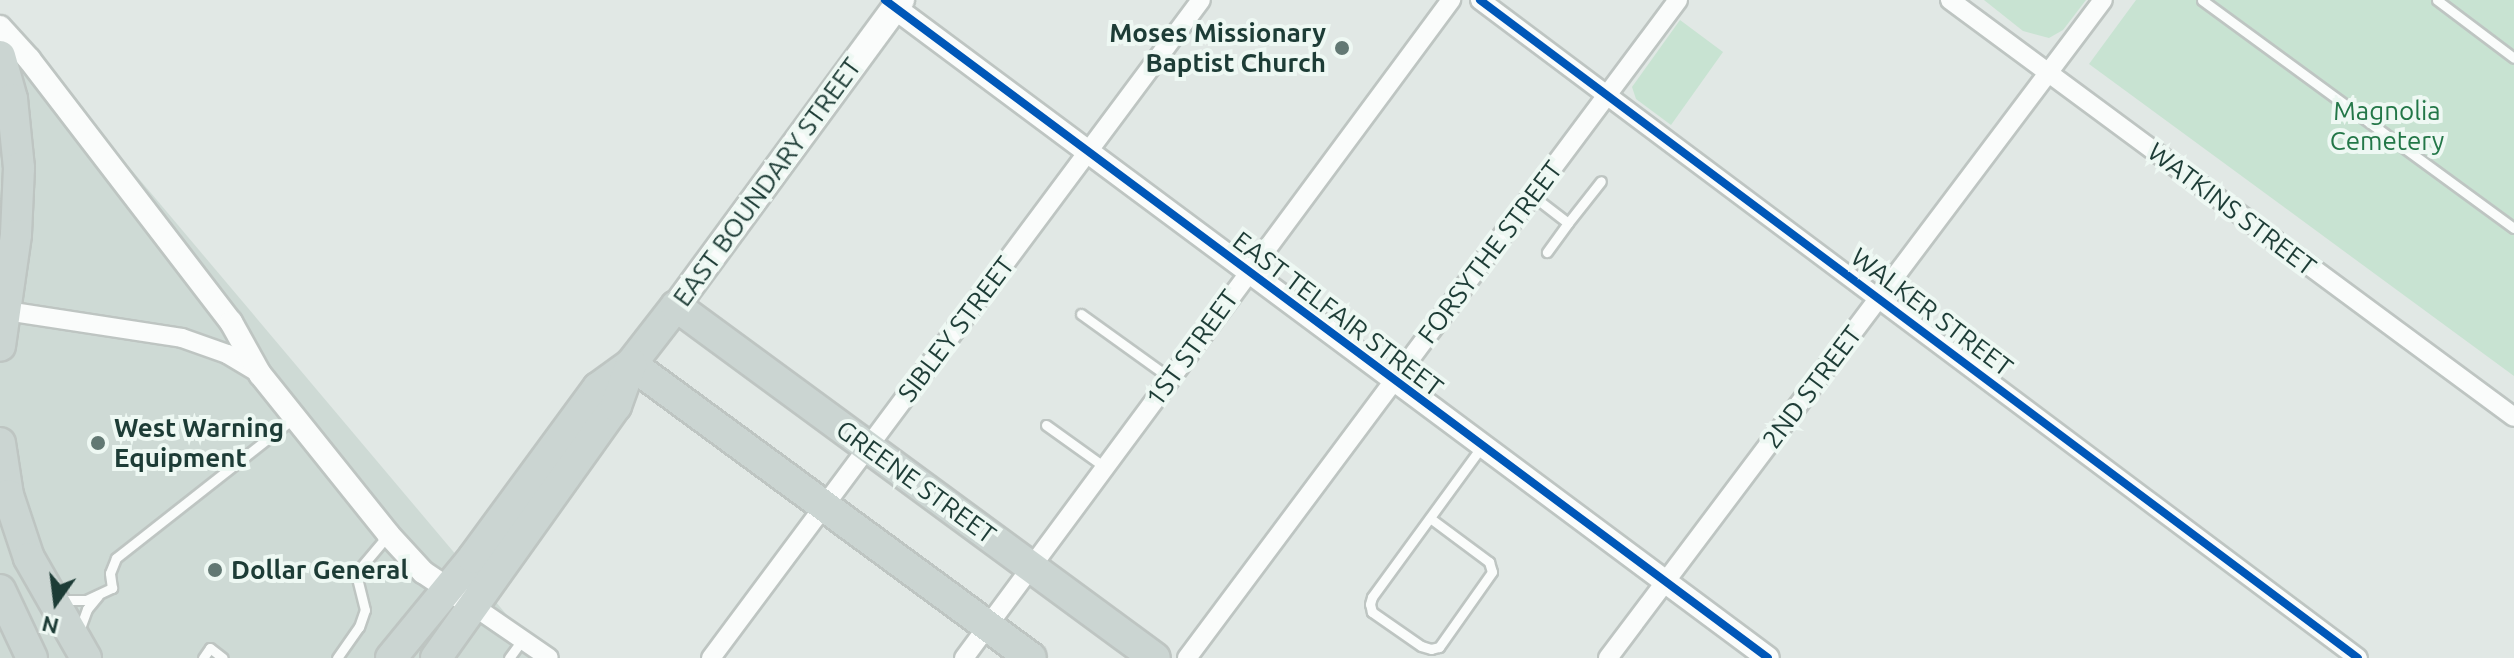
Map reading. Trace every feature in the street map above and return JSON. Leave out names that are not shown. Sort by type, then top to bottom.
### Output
[{"type":"main road","name":"EAST BOUNDARY STREET","points":[[391,658],[460,596],[616,406],[631,364],[893,3]]},
{"type":"main road","points":[[0,56],[12,99],[19,168],[16,235],[2,310],[0,346]]},
{"type":"main road","name":"GREENE STREET","points":[[676,306],[1155,658]]},
{"type":"main road","points":[[631,364],[1031,658]]},
{"type":"main road","points":[[0,443],[12,507],[29,558],[83,654]]},
{"type":"main road","points":[[0,590],[32,658]]},
{"type":"main road","name":"EAST BOUNDARY STREET","points":[[436,658],[460,596]]},
{"type":"street","name":"SIBLEY STREET","points":[[711,658],[1201,0]]},
{"type":"street","name":"1ST STREET","points":[[964,658],[1034,568],[1247,271],[1451,0]]},
{"type":"street","name":"WALKER STREET","points":[[1480,0],[1610,94],[2358,658]]},
{"type":"street","name":"FORSYTHE STREET","points":[[1187,658],[1678,0]]},
{"type":"street","name":"WATKINS STREET","points":[[1950,0],[2514,417]]},
{"type":"street","name":"2ND STREET","points":[[1608,658],[2103,0]]},
{"type":"street","name":"EAST TELFAIR STREET","points":[[893,3],[1393,381],[1768,658]]},
{"type":"street","points":[[0,27],[29,59],[231,322],[260,374],[388,534],[423,572],[549,658]]},
{"type":"street","points":[[2,310],[182,338],[227,354],[260,374]]},
{"type":"lane","points":[[2202,0],[2514,228]]},
{"type":"lane","points":[[2437,0],[2514,58]]},
{"type":"lane","points":[[1547,252],[1601,181]]},
{"type":"lane","points":[[1533,196],[1568,223]]},
{"type":"lane","points":[[1081,314],[1170,378]]},
{"type":"lane","points":[[47,592],[67,602],[98,596],[112,588],[110,573],[116,558],[295,417]]},
{"type":"lane","points":[[1046,425],[1106,468]]},
{"type":"lane","points":[[1430,518],[1489,562],[1492,572],[1439,647],[1431,649],[1421,646],[1372,612],[1370,604],[1430,518],[1482,446]]},
{"type":"lane","points":[[337,658],[359,627],[365,610],[356,573],[388,534]]},
{"type":"lane","points":[[83,654],[78,639],[83,618],[98,596]]},
{"type":"lane","points":[[509,658],[523,639]]},
{"type":"lane","points":[[203,658],[210,648],[223,658]]},
{"type":"shaded area","points":[[0,14],[543,658],[0,658]]},
{"type":"green space","points":[[1984,0],[2086,0],[2063,30],[2049,38],[2023,31]]},
{"type":"green space","name":"Magnolia Cemetery","points":[[2136,0],[2514,0],[2514,376],[2089,64]]},
{"type":"green space","points":[[1680,20],[1723,52],[1671,125],[1636,99],[1632,87]]},
{"type":"cycle path","points":[[885,0],[1768,658]]},
{"type":"cycle path","points":[[1480,0],[2358,658]]},
{"type":"place","name":"Moses Missionary Baptist Church","points":[[1342,48]]},
{"type":"place","name":"West Warning Equipment","points":[[98,443]]},
{"type":"place","name":"Dollar General","points":[[215,570]]}]
